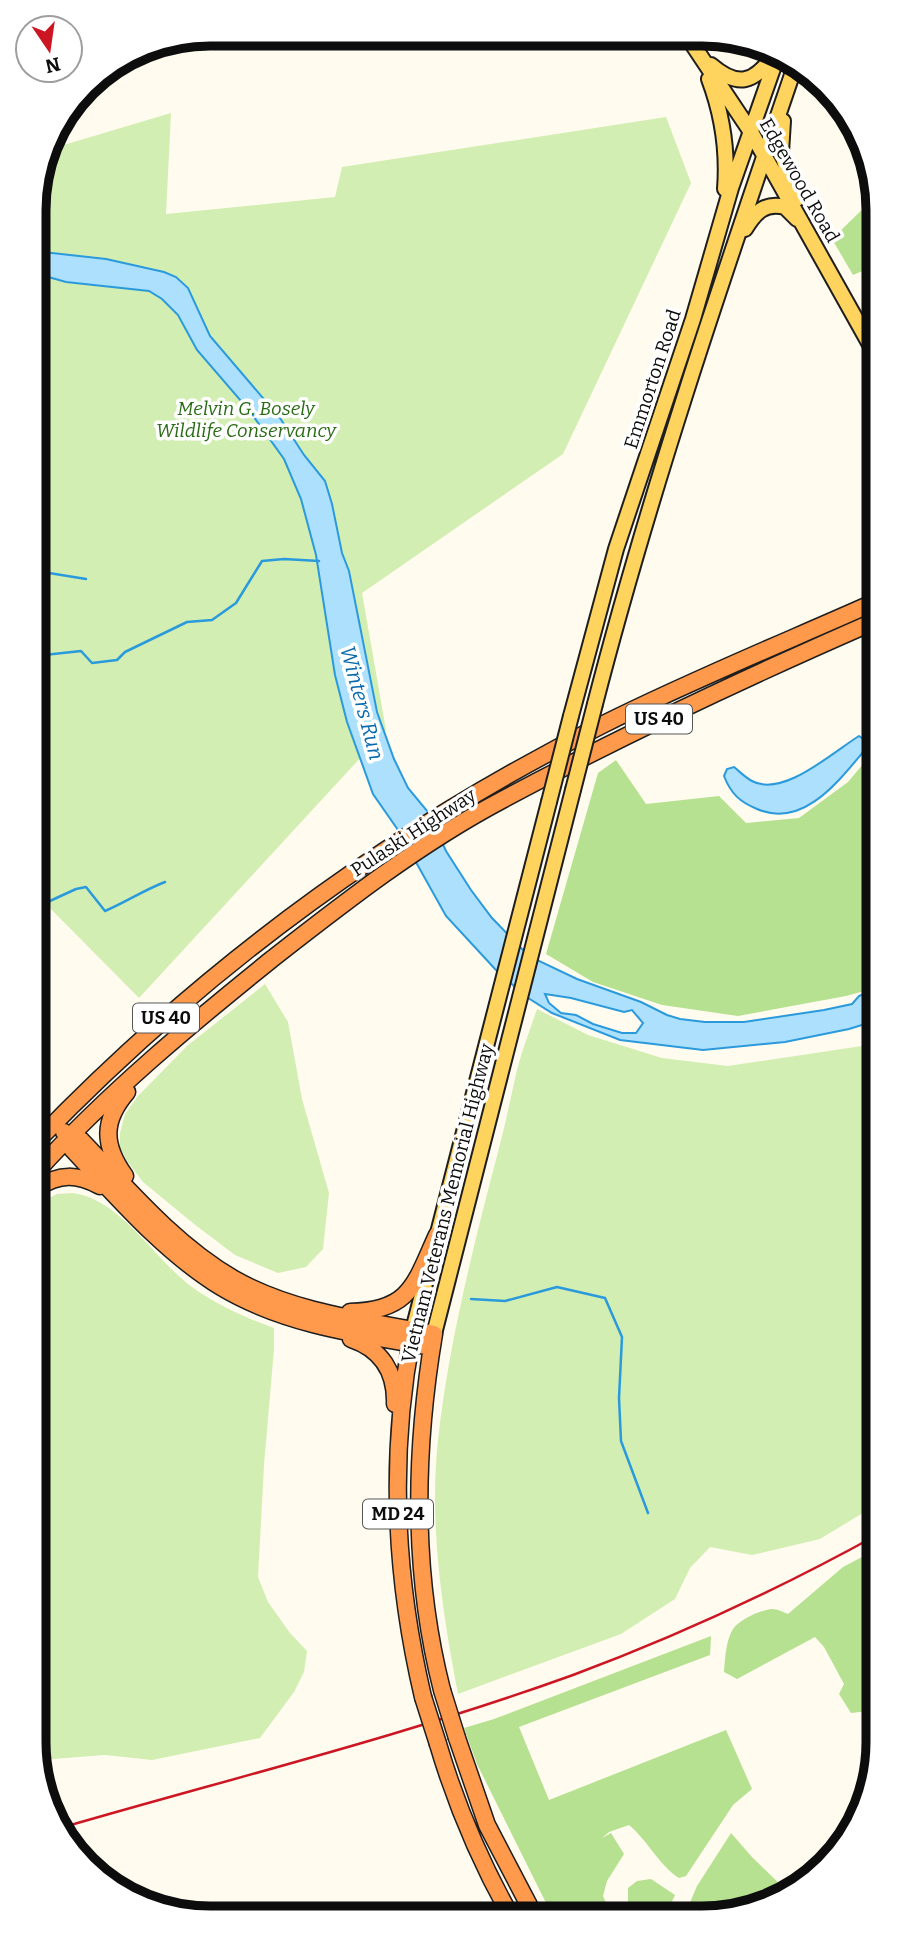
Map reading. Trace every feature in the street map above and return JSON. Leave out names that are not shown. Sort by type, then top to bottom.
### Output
[{"type":"highway","name":"Pulaski Highway","points":[[46,1132],[136,1044],[229,965],[319,896],[402,840],[533,762],[604,724],[866,606]]},
{"type":"highway","name":"Pulaski Highway","points":[[46,1163],[170,1043],[344,902],[412,855],[500,800],[625,736],[740,680],[866,625]]},
{"type":"highway","points":[[161,1221],[116,1163],[108,1137],[113,1111],[170,1043]]},
{"type":"highway","points":[[55,1123],[71,1139],[72,1149],[113,1193],[167,1246],[204,1276],[240,1297],[327,1333],[368,1345],[385,1361],[394,1385],[399,1447]]},
{"type":"highway","points":[[71,1139],[81,1140],[195,1253],[234,1280],[275,1298],[412,1337]]},
{"type":"highway","points":[[46,1184],[75,1176],[113,1193]]},
{"type":"highway","points":[[326,1312],[379,1310],[401,1299],[416,1280],[437,1235]]},
{"type":"highway","points":[[293,1318],[433,1340]]},
{"type":"highway","name":"Vietnam Veterans Memorial Highway","points":[[412,1337],[399,1447],[398,1526],[405,1612],[423,1697],[464,1822],[505,1906]]},
{"type":"highway","name":"Vietnam Veterans Memorial Highway","points":[[433,1340],[419,1455],[419,1545],[426,1613],[442,1690],[487,1825],[529,1906]]},
{"type":"main road","name":"Edgewood Road","points":[[694,46],[765,155],[866,337]]},
{"type":"main road","points":[[700,55],[723,75],[739,80],[754,77],[771,61]]},
{"type":"main road","points":[[700,55],[722,116],[726,146],[725,195],[718,229]]},
{"type":"main road","name":"Emmorton Road","points":[[572,716],[616,550],[693,319],[718,229],[773,62]]},
{"type":"main road","name":"Emmorton Road","points":[[595,704],[660,470],[793,73]]},
{"type":"main road","points":[[789,84],[780,148],[803,224]]},
{"type":"main road","points":[[734,244],[754,215],[765,207],[785,208],[803,224]]},
{"type":"main road","name":"Vietnam Veterans Memorial Highway","points":[[433,1340],[595,704]]},
{"type":"main road","name":"Vietnam Veterans Memorial Highway","points":[[412,1337],[572,716]]},
{"type":"green space","name":"Melvin G. Bosely Wildlife Conservancy","points":[[171,113],[166,214],[335,197],[342,167],[666,117],[691,183],[563,454],[362,593],[386,730],[139,998],[46,904],[46,199],[54,157],[59,145]]},
{"type":"green space","points":[[866,206],[866,270],[853,275],[832,239]]},
{"type":"green space","points":[[616,760],[646,804],[719,796],[746,823],[799,818],[848,782],[866,761],[865,991],[738,1016],[662,1005],[593,982],[546,954],[598,773]]},
{"type":"green space","points":[[265,984],[288,1022],[302,1099],[329,1193],[323,1249],[306,1267],[278,1273],[235,1255],[194,1224],[143,1182],[120,1147],[125,1114],[138,1096],[187,1046]]},
{"type":"green space","points":[[537,1009],[588,1035],[662,1058],[728,1066],[865,1045],[865,1512],[820,1539],[752,1555],[710,1547],[690,1568],[675,1599],[621,1634],[458,1694],[447,1631],[436,1535],[438,1440],[463,1293],[524,1047]]},
{"type":"green space","points":[[72,1193],[89,1197],[106,1206],[192,1287],[232,1310],[274,1328],[258,1577],[268,1602],[307,1651],[304,1672],[294,1692],[260,1738],[152,1760],[105,1755],[47,1759],[46,1200],[57,1194]]},
{"type":"green space","points":[[865,1555],[865,1711],[851,1713],[839,1694],[844,1684],[824,1647],[815,1637],[737,1679],[724,1672],[729,1638],[740,1622],[772,1609],[788,1614],[843,1567]]},
{"type":"green space","points":[[711,1636],[710,1655],[519,1727],[549,1800],[726,1730],[752,1789],[733,1805],[686,1876],[679,1878],[672,1873],[629,1825],[609,1832],[602,1838],[611,1833],[624,1854],[607,1881],[603,1896],[607,1906],[548,1906],[477,1764],[464,1728]]},
{"type":"green space","points":[[731,1833],[781,1885],[744,1900],[689,1906],[697,1886]]},
{"type":"green space","points":[[651,1879],[675,1895],[670,1906],[629,1906],[628,1888],[637,1881]]},
{"type":"water","name":"Winters Run","points":[[46,252],[106,259],[176,277],[188,288],[210,336],[280,418],[325,481],[342,553],[349,571],[377,712],[394,759],[408,788],[428,812],[446,851],[471,890],[492,918],[522,949],[539,961],[577,979],[680,1019],[744,1022],[852,1004],[865,993],[865,1024],[785,1042],[703,1050],[620,1040],[552,1013],[525,996],[495,969],[446,916],[398,830],[373,794],[347,722],[335,675],[316,555],[301,499],[284,459],[248,409],[197,350],[178,315],[162,299],[149,291],[66,282],[46,276]],"holes":[[[545,994],[624,1012],[632,1010],[643,1023],[636,1033],[622,1033],[593,1024],[576,1015],[561,1013],[549,1003]]]},
{"type":"water","points":[[859,736],[866,741],[866,749],[835,784],[807,806],[791,812],[775,814],[751,806],[733,793],[724,776],[727,769],[734,767],[752,781],[764,785],[778,783],[822,762]]},
{"type":"waterway","points":[[46,655],[81,651],[92,663],[117,660],[125,652],[187,622],[212,620],[236,603],[262,561],[319,561]]},
{"type":"waterway","points":[[46,575],[49,573],[86,579]]},
{"type":"waterway","points":[[46,903],[86,887],[105,911],[165,882]]},
{"type":"waterway","points":[[471,1299],[505,1301],[557,1287],[605,1298],[622,1337],[619,1398],[621,1441],[648,1513]]},
{"type":"railway","points":[[68,1826],[384,1737],[573,1675],[728,1611],[865,1541]]}]
